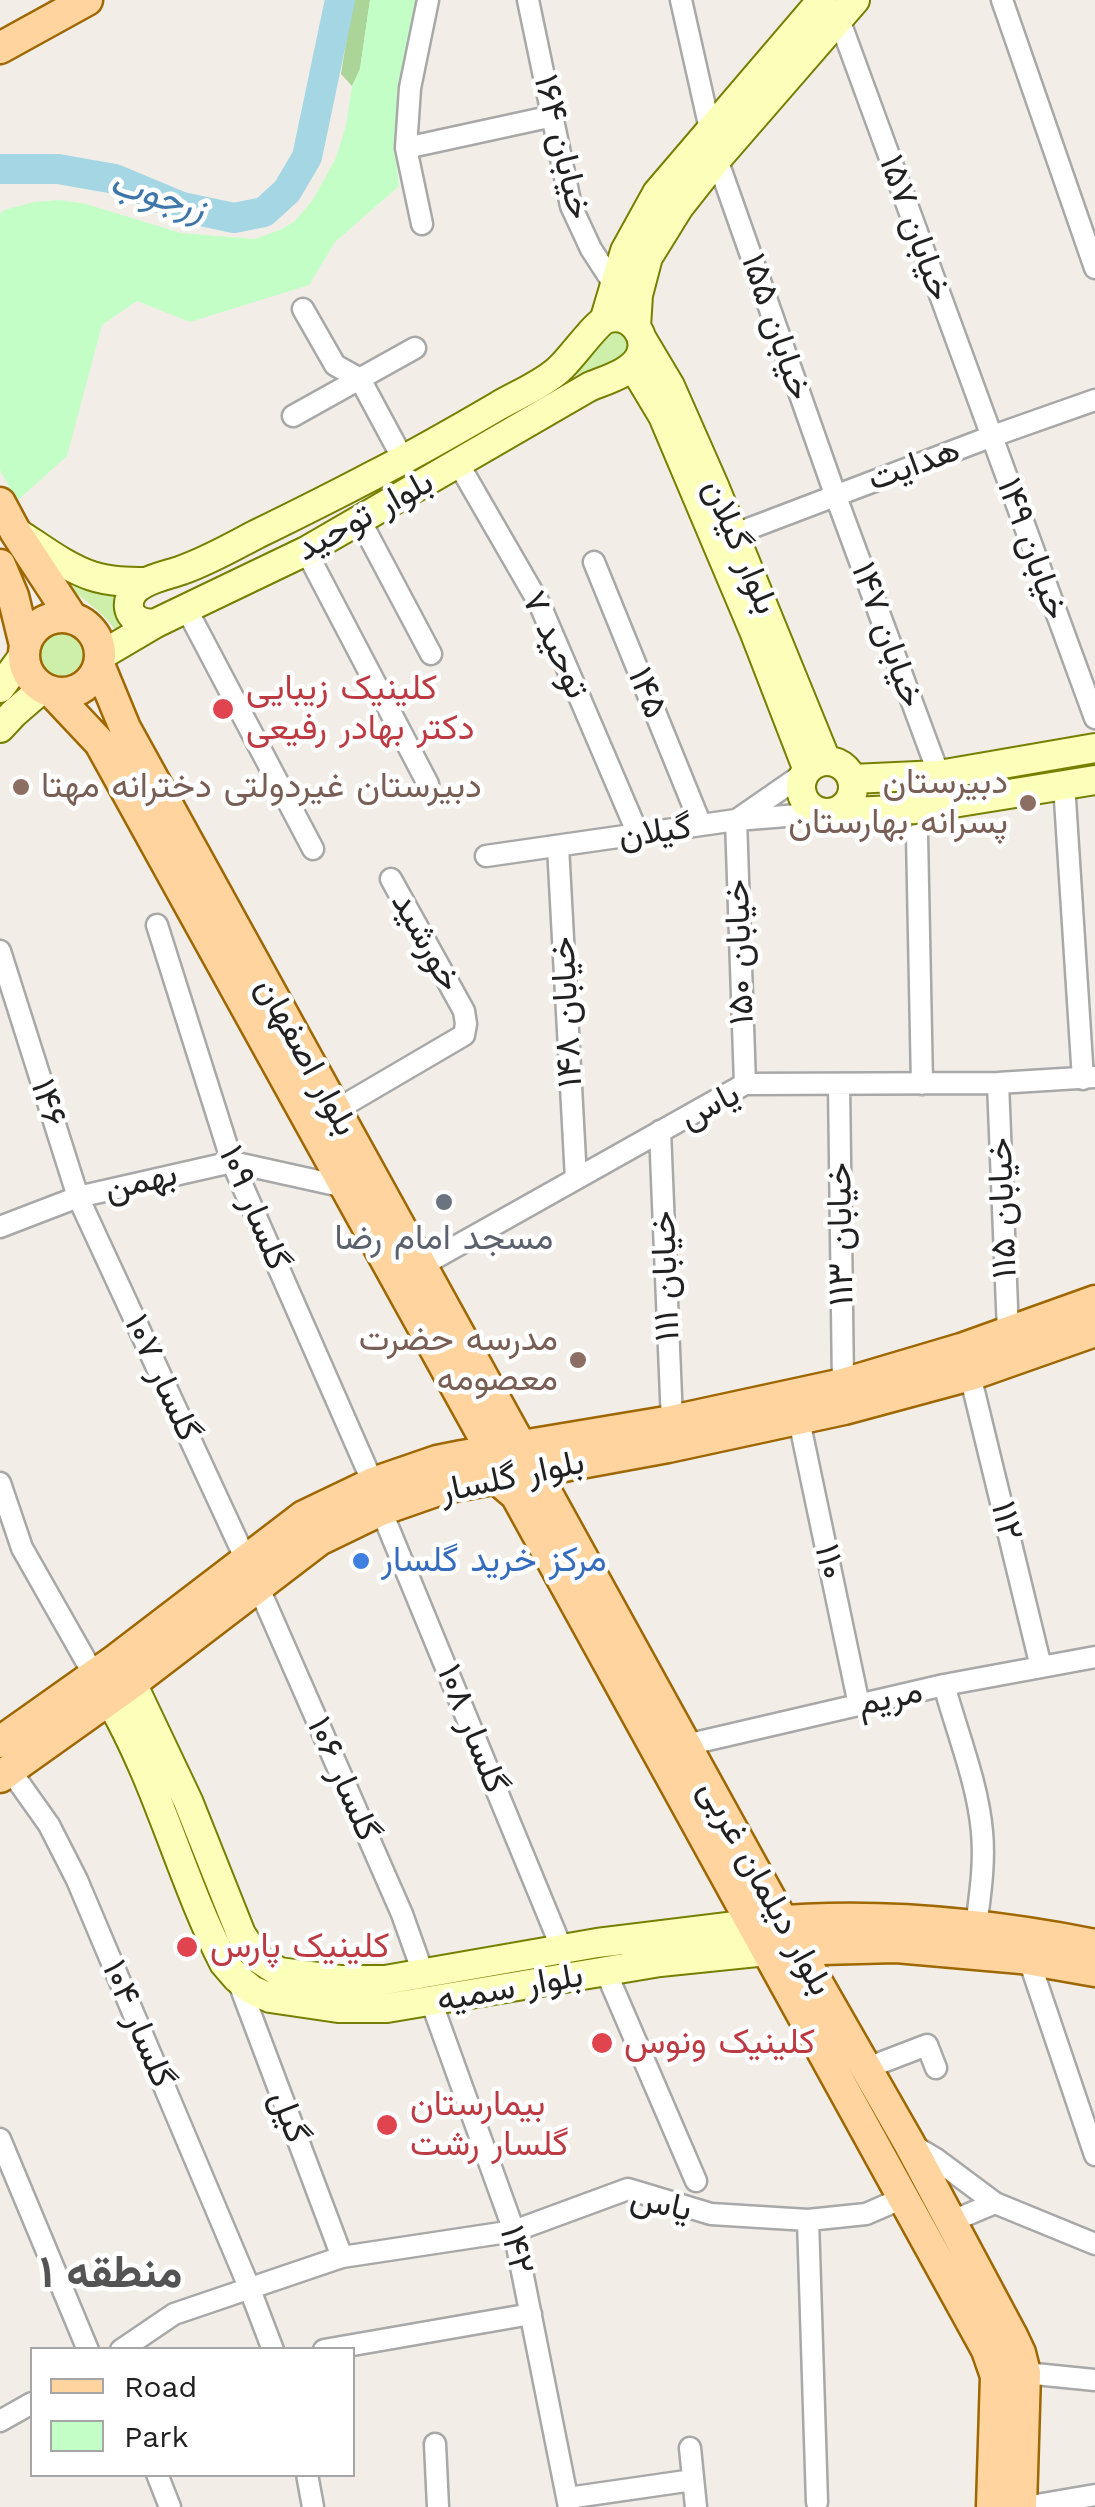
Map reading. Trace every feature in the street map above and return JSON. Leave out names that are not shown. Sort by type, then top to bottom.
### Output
[{"type":"main road","points":[[0,48],[87,0]]},
{"type":"main road","points":[[634,351],[628,320],[605,318],[626,251],[656,193],[710,129],[839,6]]},
{"type":"main road","points":[[634,351],[638,295],[648,258],[679,207],[839,6]]},
{"type":"main road","name":"بلوار توحید","points":[[143,585],[195,565],[403,459],[556,372],[605,318]]},
{"type":"main road","name":"بلوار توحید","points":[[100,660],[156,623],[306,550],[590,388],[634,351]]},
{"type":"main road","name":"بلوار گیلان","points":[[634,351],[670,386],[735,534],[812,768]]},
{"type":"main road","name":"بلوار گیلان","points":[[634,351],[812,768]]},
{"type":"main road","points":[[0,503],[72,618]]},
{"type":"main road","points":[[15,531],[92,576],[143,585]]},
{"type":"main road","points":[[0,564],[14,596],[24,650],[28,674],[47,690],[62,694],[81,689],[95,675],[100,660],[99,646],[89,628],[62,616],[43,622],[29,636],[24,650],[3,706]]},
{"type":"main road","points":[[143,585],[129,602],[131,614],[139,622],[156,623]]},
{"type":"main road","name":"بلوار اصفهان","points":[[100,660],[125,728],[286,1050],[345,1187],[511,1461]]},
{"type":"main road","points":[[3,706],[47,690]]},
{"type":"main road","name":"بلوار اصفهان","points":[[47,690],[100,742],[286,1050],[336,1110],[421,1266],[511,1461]]},
{"type":"main road","points":[[852,779],[939,774],[1095,748]]},
{"type":"main road","points":[[827,813],[846,805],[853,788],[847,769],[838,762],[812,768],[800,782],[808,806],[827,813],[916,809],[1095,780]]},
{"type":"main road","name":"بلوار گلسار","points":[[511,1461],[843,1384],[1095,1302]]},
{"type":"main road","name":"بلوار گلسار","points":[[3,1763],[252,1573],[319,1540],[377,1496],[437,1461],[511,1461],[668,1447],[798,1420],[970,1375],[1095,1332]]},
{"type":"main road","name":"بلوار دیلمان غربی","points":[[511,1461],[686,1745],[910,2144],[1020,2353],[1025,2372],[1023,2507]]},
{"type":"main road","name":"بلوار دیلمان غربی","points":[[511,1461],[516,1495],[994,2363],[992,2507]]},
{"type":"main road","points":[[113,1679],[215,1946],[236,1978]]},
{"type":"main road","name":"بلوار سمیه","points":[[113,1679],[188,1801],[241,1934],[256,1957],[279,1972],[340,1980],[385,1980],[565,1963],[606,1972],[760,1938],[783,1922],[897,1919],[1095,1944]]},
{"type":"main road","name":"بلوار سمیه","points":[[236,1978],[252,1990],[289,2002],[338,2008],[388,2008],[431,2001],[657,1934],[760,1938],[798,1949],[896,1948],[1029,1960],[1095,1971]]},
{"type":"main road","points":[[423,1974],[431,2001]]},
{"type":"main road","points":[[882,2159],[910,2144]]},
{"type":"street","points":[[422,224],[406,148],[410,88],[428,0]]},
{"type":"street","name":"۱۶۴ خیابان","points":[[528,0],[571,206],[615,286]]},
{"type":"street","points":[[681,0],[710,129]]},
{"type":"street","points":[[1002,0],[1095,268]]},
{"type":"street","name":"خیابان ۱۵۷","points":[[839,6],[990,436]]},
{"type":"street","points":[[406,148],[553,116]]},
{"type":"street","name":"خیابان ۱۵۵","points":[[717,159],[835,494]]},
{"type":"street","points":[[303,309],[335,365],[360,378],[403,459]]},
{"type":"street","points":[[293,416],[415,348]]},
{"type":"street","name":"هدایت","points":[[735,534],[1095,400]]},
{"type":"street","name":"خیابان ۱۴۹","points":[[990,436],[1095,718]]},
{"type":"street","name":"توحید ۷","points":[[458,463],[540,605],[638,834]]},
{"type":"street","name":"خیابان ۱۴۷","points":[[835,494],[939,774]]},
{"type":"street","points":[[360,520],[431,654]]},
{"type":"street","points":[[306,550],[428,784]]},
{"type":"street","name":"۱۴۵","points":[[594,562],[700,825]]},
{"type":"street","points":[[186,608],[313,849]]},
{"type":"street","points":[[736,820],[812,768]]},
{"type":"street","points":[[1064,784],[1089,1078]]},
{"type":"street","name":"گیلان","points":[[486,856],[736,820],[827,813]]},
{"type":"street","name":"خیابان ۱۵۰","points":[[736,820],[745,1084]]},
{"type":"street","points":[[917,835],[922,1084]]},
{"type":"street","name":"خیابان ۱۴۸","points":[[558,846],[576,1179]]},
{"type":"street","name":"خورشید","points":[[336,1110],[464,1034],[464,1011],[391,879]]},
{"type":"street","name":"گلسار ۱۰۹","points":[[157,925],[232,1162],[377,1496]]},
{"type":"street","name":"۱۴۶","points":[[0,951],[78,1196]]},
{"type":"street","name":"یاس","points":[[421,1266],[745,1084],[998,1083],[1089,1078]]},
{"type":"street","name":"خیابان ۱۱۵","points":[[998,1083],[1008,1332]]},
{"type":"street","name":"خیابان ۱۱۳","points":[[839,1084],[843,1384]]},
{"type":"street","name":"خیابان ۱۱۱","points":[[660,1132],[672,1422]]},
{"type":"street","name":"بهمن","points":[[0,1228],[78,1196],[232,1162],[345,1187]]},
{"type":"street","name":"گلسار ۱۰۷","points":[[78,1196],[252,1573]]},
{"type":"street","name":"۱۱۲","points":[[970,1375],[1041,1667]]},
{"type":"street","name":"۱۱۰","points":[[798,1420],[859,1705]]},
{"type":"street","points":[[0,1483],[22,1548],[113,1679]]},
{"type":"street","name":"گلسار ۱۰۸","points":[[377,1496],[565,1963]]},
{"type":"street","name":"گلسار ۱۰۶","points":[[252,1573],[394,1896],[423,1974]]},
{"type":"street","name":"مریم","points":[[686,1745],[944,1685],[1095,1657]]},
{"type":"street","points":[[944,1685],[982,1830],[983,1868],[976,1927]]},
{"type":"street","name":"گلسار ۱۰۴","points":[[3,1763],[50,1824],[77,1880],[272,2347]]},
{"type":"street","points":[[1029,1960],[1095,2154]]},
{"type":"street","points":[[606,1972],[696,2181]]},
{"type":"street","name":"گیل","points":[[236,1978],[342,2257]]},
{"type":"street","name":"۱۴۲","points":[[431,2001],[514,2230],[569,2502]]},
{"type":"street","points":[[867,2068],[926,2045],[936,2068]]},
{"type":"street","points":[[0,2139],[87,2347]]},
{"type":"street","points":[[910,2144],[995,2203],[1095,2244]]},
{"type":"street","name":"یاس","points":[[125,2347],[174,2314],[342,2257],[514,2230],[628,2190],[711,2214],[808,2220],[866,2214],[903,2198]]},
{"type":"street","points":[[950,2222],[995,2203]]},
{"type":"street","points":[[808,2220],[817,2502]]},
{"type":"street","points":[[341,2347],[531,2314]]},
{"type":"street","points":[[1025,2372],[1095,2380]]},
{"type":"street","points":[[0,2421],[30,2404]]},
{"type":"street","points":[[436,2444],[438,2507]]},
{"type":"street","points":[[690,2448],[696,2507]]},
{"type":"street","points":[[158,2477],[170,2507]]},
{"type":"street","points":[[307,2477],[312,2507]]},
{"type":"street","points":[[569,2502],[693,2480]]},
{"type":"street","points":[[1023,2507],[1095,2494]]},
{"type":"green space","points":[[353,0],[370,0],[360,69],[352,86],[341,74]]},
{"type":"green space","points":[[370,0],[425,0],[394,136],[399,186],[335,242],[309,285],[190,322],[137,301],[102,325],[67,456],[17,501],[0,470],[0,214],[34,202],[60,200],[181,233],[255,239],[282,229],[295,221],[312,201],[336,158],[352,86],[360,69]]},
{"type":"green space","points":[[613,331],[628,340],[624,357],[570,377],[605,335]]},
{"type":"green space","points":[[68,579],[119,593],[128,626],[117,633],[63,582]]},
{"type":"green space","points":[[61,633],[76,640],[83,655],[76,670],[61,677],[46,670],[39,655],[46,640]]},
{"type":"waterway","name":"زرجوب","points":[[0,169],[58,169],[115,179],[182,207],[234,218],[264,212],[287,191],[307,157],[340,0]]},
{"type":"place","name":"کلینیک زیبایی دکتر بهادر رفیعی","points":[[223,709]]},
{"type":"place","name":"دبیرستان غیردولتی دخترانه مهتا","points":[[21,787]]},
{"type":"place","name":"دبیرستان پسرانه بهارستان","points":[[1028,803]]},
{"type":"place","name":"مسجد امام رضا","points":[[444,1202]]},
{"type":"place","name":"مدرسه حضرت معصومه","points":[[578,1360]]},
{"type":"place","name":"مرکز خرید گلسار","points":[[361,1561]]},
{"type":"place","name":"کلینیک پارس","points":[[187,1947]]},
{"type":"place","name":"کلینیک ونوس","points":[[602,2043]]},
{"type":"place","name":"بیمارستان گلسار رشت","points":[[387,2125]]},
{"type":"district","name":"منطقه ۱","points":[[111,2274]]}]
